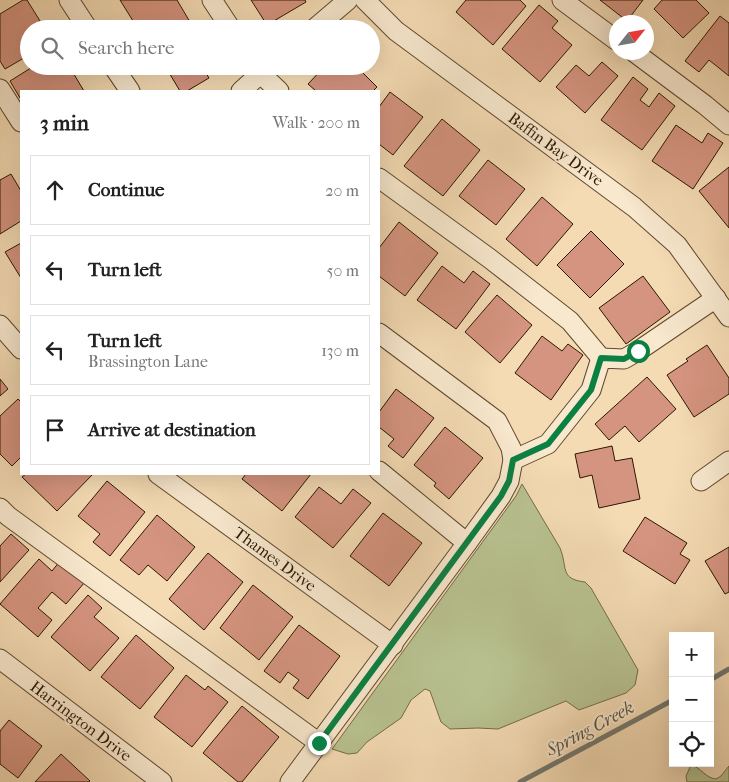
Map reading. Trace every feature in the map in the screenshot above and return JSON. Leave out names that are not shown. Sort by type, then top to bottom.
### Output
[{"type":"street","points":[[69,0],[82,20]]},
{"type":"street","points":[[212,0],[225,20]]},
{"type":"street","points":[[325,20],[348,0]]},
{"type":"street","name":"Baffin Bay Drive","points":[[365,0],[396,31],[634,207],[677,245],[729,317]]},
{"type":"street","points":[[562,0],[609,35]]},
{"type":"street","points":[[645,60],[729,125]]},
{"type":"street","points":[[119,75],[129,90]]},
{"type":"street","points":[[242,90],[256,75]]},
{"type":"street","points":[[267,75],[278,90]]},
{"type":"street","points":[[0,89],[20,120]]},
{"type":"street","points":[[380,179],[489,258],[570,321],[601,358],[624,359],[716,298]]},
{"type":"street","points":[[0,325],[20,348]]},
{"type":"street","points":[[290,782],[467,543],[501,496],[509,481],[513,460],[511,448],[497,421],[380,334]]},
{"type":"street","points":[[513,460],[548,444],[591,390],[601,358]]},
{"type":"street","points":[[701,481],[729,461]]},
{"type":"street","points":[[380,472],[467,543]]},
{"type":"street","name":"Thames Drive","points":[[159,475],[393,644]]},
{"type":"street","points":[[0,508],[8,516],[319,743]]},
{"type":"street","name":"Harrington Drive","points":[[0,659],[162,782]]},
{"type":"green space","points":[[522,484],[560,548],[568,575],[571,578],[585,582],[591,588],[638,670],[635,685],[626,693],[579,710],[566,701],[498,729],[450,729],[441,722],[430,691],[425,689],[411,700],[401,718],[367,742],[357,753],[348,754],[332,749],[516,496]]},
{"type":"green space","points":[[729,766],[729,782],[687,782],[686,776],[690,767],[696,767],[709,777],[716,779]]},
{"type":"building","points":[[23,0],[27,0],[39,20],[20,20],[20,60],[5,69],[0,61],[0,14]]},
{"type":"building","points":[[120,0],[177,0],[189,20],[132,20]]},
{"type":"building","points":[[251,0],[305,0],[306,2],[275,20],[264,20]]},
{"type":"building","points":[[466,0],[520,0],[526,6],[493,45],[456,12]]},
{"type":"building","points":[[600,0],[643,0],[632,15],[619,15]]},
{"type":"building","points":[[662,0],[696,0],[709,13],[683,38],[654,9]]},
{"type":"building","points":[[539,5],[558,21],[552,28],[572,45],[540,82],[502,49]]},
{"type":"building","points":[[720,16],[729,23],[729,76],[709,60],[699,72],[685,61]]},
{"type":"building","points":[[602,62],[618,76],[585,113],[556,87],[576,65],[589,76]]},
{"type":"building","points":[[20,75],[74,75],[83,90],[20,90],[20,98],[10,81]]},
{"type":"building","points":[[170,75],[207,75],[209,78],[189,90],[179,90]]},
{"type":"building","points":[[316,75],[365,75],[377,87],[374,90],[315,90],[308,84]]},
{"type":"building","points":[[633,77],[648,89],[640,100],[649,107],[659,93],[675,106],[642,150],[601,120]]},
{"type":"building","points":[[390,92],[423,117],[393,155],[380,145],[380,106]]},
{"type":"building","points":[[442,119],[480,150],[443,196],[404,166]]},
{"type":"building","points":[[676,125],[702,143],[708,133],[723,143],[693,189],[652,161]]},
{"type":"building","points":[[488,160],[525,189],[496,225],[459,196]]},
{"type":"building","points":[[729,167],[729,228],[699,191]]},
{"type":"building","points":[[11,174],[20,189],[20,222],[0,234],[0,180]]},
{"type":"building","points":[[542,197],[573,224],[537,266],[506,239]]},
{"type":"building","points":[[399,222],[438,253],[405,296],[380,277],[380,247]]},
{"type":"building","points":[[591,231],[624,264],[590,298],[557,265]]},
{"type":"building","points":[[20,244],[20,276],[5,252]]},
{"type":"building","points":[[442,266],[464,283],[473,271],[490,284],[456,329],[417,300]]},
{"type":"building","points":[[643,276],[670,312],[626,344],[599,308]]},
{"type":"building","points":[[497,295],[532,325],[500,363],[465,332]]},
{"type":"building","points":[[542,336],[562,351],[568,344],[583,355],[551,400],[515,373]]},
{"type":"building","points":[[707,345],[729,378],[729,394],[694,417],[667,375]]},
{"type":"building","points":[[647,377],[676,409],[639,442],[625,426],[609,440],[595,424]]},
{"type":"building","points":[[0,379],[8,389],[0,396]]},
{"type":"building","points":[[396,389],[434,418],[403,458],[388,446],[394,439],[380,428],[380,411]]},
{"type":"building","points":[[18,399],[20,401],[20,458],[12,466],[0,454],[0,416]]},
{"type":"building","points":[[445,427],[483,458],[449,499],[434,486],[436,483],[414,465]]},
{"type":"building","points":[[612,446],[615,461],[632,458],[640,499],[599,508],[592,475],[580,478],[575,454]]},
{"type":"building","points":[[25,475],[92,475],[57,511],[22,477]]},
{"type":"building","points":[[245,475],[310,475],[282,511],[242,479]]},
{"type":"building","points":[[107,481],[145,512],[110,556],[93,542],[100,534],[78,516]]},
{"type":"building","points":[[319,487],[341,504],[353,489],[371,503],[333,548],[295,517]]},
{"type":"building","points":[[383,513],[422,543],[389,586],[350,556]]},
{"type":"building","points":[[157,515],[195,547],[167,581],[148,565],[139,575],[120,560]]},
{"type":"building","points":[[645,517],[687,543],[680,554],[690,560],[675,584],[623,551]]},
{"type":"building","points":[[11,534],[29,550],[0,582],[0,546]]},
{"type":"building","points":[[729,547],[729,592],[725,594],[705,561]]},
{"type":"building","points":[[208,553],[243,582],[204,630],[169,599]]},
{"type":"building","points":[[39,559],[52,571],[60,561],[85,582],[66,604],[52,592],[38,608],[52,620],[38,637],[0,604]]},
{"type":"building","points":[[253,585],[293,617],[259,660],[220,628]]},
{"type":"building","points":[[88,595],[102,608],[94,617],[119,638],[90,671],[51,637]]},
{"type":"building","points":[[299,625],[340,656],[308,699],[293,688],[299,680],[288,672],[280,683],[264,671]]},
{"type":"building","points":[[136,635],[174,668],[140,709],[101,677]]},
{"type":"building","points":[[186,675],[205,690],[208,686],[228,702],[192,747],[154,717]]},
{"type":"building","points":[[242,706],[279,737],[242,782],[238,782],[203,753]]},
{"type":"building","points":[[9,720],[42,746],[18,778],[0,764],[0,731]]},
{"type":"building","points":[[61,754],[90,781],[35,782]]},
{"type":"waterway","name":"Spring Creek","points":[[714,678],[729,669]]},
{"type":"waterway","name":"Spring Creek","points":[[520,782],[669,702]]},
{"type":"route","points":[[319,743],[501,496],[509,481],[513,460],[548,444],[591,390],[601,358],[624,359],[638,351]]}]
